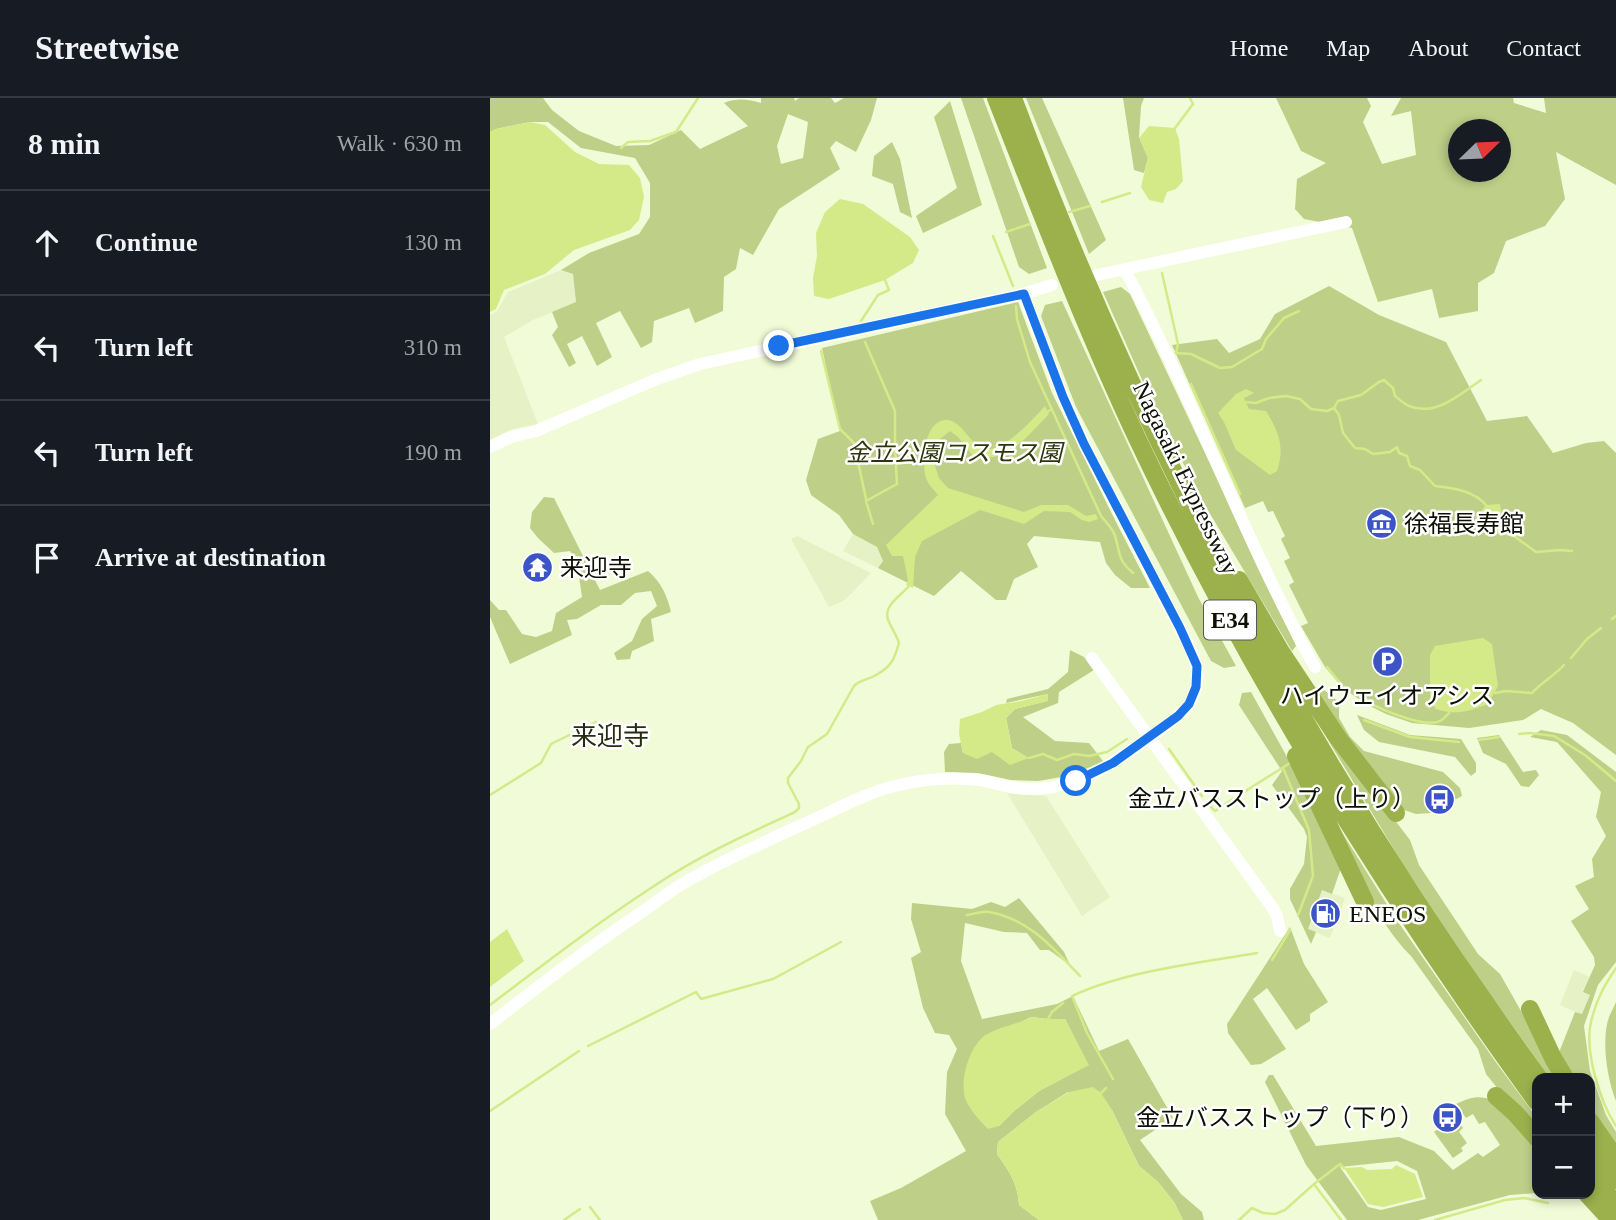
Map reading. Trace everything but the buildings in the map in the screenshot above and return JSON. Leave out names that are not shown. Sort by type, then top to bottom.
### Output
[{"type":"highway","name":"Nagasaki Expressway","points":[[996,98],[1079,308],[1137,438],[1229,619],[1323,783],[1470,1009],[1532,1095]]},
{"type":"highway","name":"Nagasaki Expressway","points":[[1013,98],[1087,286],[1154,432],[1244,613],[1329,763],[1416,902],[1535,1073]]},
{"type":"highway","points":[[1154,432],[1281,652],[1338,738],[1396,813]]},
{"type":"highway","points":[[1229,619],[1365,902]]},
{"type":"highway","points":[[1530,1009],[1562,1073]]},
{"type":"highway","points":[[1496,1096],[1535,1136]]},
{"type":"highway","points":[[1595,1128],[1616,1159]]},
{"type":"highway","points":[[1595,1153],[1616,1180]]},
{"type":"highway","points":[[1595,1178],[1616,1205]]},
{"type":"highway","points":[[1592,1199],[1611,1220]]},
{"type":"street","points":[[1097,275],[1346,222]]},
{"type":"street","points":[[1125,270],[1154,323],[1269,577],[1315,667]]},
{"type":"street","points":[[490,447],[700,364],[1024,294],[1052,285]]},
{"type":"street","points":[[490,1024],[619,927],[686,882],[872,793],[900,785],[947,780],[979,780],[1012,788],[1057,787],[1101,770],[1178,716],[1189,704],[1196,687],[1197,666],[1084,444],[1024,294]]},
{"type":"street","points":[[1092,658],[1272,907],[1280,930]]},
{"type":"shaded area","points":[[530,122],[545,125],[575,152],[599,164],[629,165],[640,178],[644,197],[639,220],[630,230],[574,250],[545,274],[504,290],[496,309],[490,312],[490,132]]},
{"type":"shaded area","points":[[1149,126],[1175,128],[1179,139],[1183,181],[1176,189],[1167,192],[1163,203],[1149,200],[1141,187],[1148,158],[1139,138]]},
{"type":"shaded area","points":[[840,199],[863,204],[910,237],[919,250],[913,263],[885,280],[829,299],[814,296],[816,233],[825,212]]},
{"type":"shaded area","points":[[561,270],[573,274],[576,303],[533,320],[504,337],[538,424],[512,429],[490,440],[490,315],[497,311],[508,292]]},
{"type":"shaded area","points":[[1246,389],[1254,393],[1244,398],[1249,409],[1266,411],[1279,440],[1277,471],[1270,475],[1236,450],[1218,413],[1236,394]]},
{"type":"shaded area","points":[[1045,406],[1049,414],[1025,439],[997,456],[974,457],[950,431],[940,439],[933,459],[939,478],[948,488],[1024,512],[1041,505],[1068,505],[1086,516],[1096,514],[1098,519],[1089,522],[1070,512],[1044,511],[1024,524],[980,510],[922,541],[915,557],[913,588],[906,585],[908,580],[903,556],[892,556],[886,545],[938,495],[927,480],[924,462],[926,442],[934,426],[940,421],[954,422],[979,447],[991,449],[1013,437]]},
{"type":"shaded area","points":[[1500,504],[1501,532],[1494,535],[1486,531],[1482,510],[1486,505]]},
{"type":"shaded area","points":[[853,534],[877,547],[883,561],[878,568],[843,551]]},
{"type":"shaded area","points":[[797,536],[871,573],[845,600],[829,607],[791,539]]},
{"type":"shaded area","points":[[1483,638],[1492,644],[1498,686],[1488,704],[1462,712],[1436,709],[1430,700],[1430,655],[1435,646]]},
{"type":"shaded area","points":[[1048,694],[1048,701],[1015,709],[1006,718],[1012,748],[1029,758],[1010,765],[992,752],[977,759],[963,753],[959,734],[960,719],[996,705]]},
{"type":"shaded area","points":[[1007,793],[1046,796],[1110,897],[1082,916]]},
{"type":"shaded area","name":"ENEOS","points":[[1322,890],[1345,898],[1330,938],[1307,929]]},
{"type":"shaded area","points":[[507,929],[524,961],[490,987],[490,942]]},
{"type":"shaded area","points":[[1574,970],[1590,977],[1583,992],[1590,995],[1582,1015],[1560,1005]]},
{"type":"shaded area","points":[[1031,1017],[1065,1019],[1089,1065],[1039,1091],[999,1126],[988,1129],[972,1111],[965,1098],[965,1073],[970,1056],[984,1036]]},
{"type":"shaded area","points":[[1093,1087],[1101,1093],[1112,1110],[1139,1166],[1158,1182],[1174,1202],[1183,1220],[1039,1220],[1019,1205],[1012,1178],[997,1154],[998,1142],[1036,1112],[1069,1092]]},
{"type":"shaded area","points":[[1396,1165],[1415,1174],[1423,1197],[1383,1207],[1368,1204],[1344,1168],[1392,1169]]},
{"type":"green space","points":[[490,98],[543,98],[552,110],[579,131],[616,146],[649,145],[681,130],[700,149],[748,126],[724,103],[729,101],[761,103],[761,98],[794,98],[795,101],[799,98],[831,98],[835,103],[844,98],[877,98],[871,120],[856,152],[836,141],[830,148],[840,169],[779,209],[753,255],[740,248],[736,269],[724,277],[723,311],[695,323],[689,308],[654,321],[652,342],[641,348],[620,311],[596,323],[612,357],[597,366],[582,336],[567,344],[576,363],[569,367],[552,335],[558,327],[552,312],[576,302],[573,274],[561,270],[589,253],[639,234],[650,217],[650,183],[635,158],[581,148],[548,122],[530,122],[490,132]],"holes":[[[788,114],[808,122],[803,158],[781,164],[777,146]]]},
{"type":"green space","points":[[961,98],[983,98],[1047,268],[1029,274],[1019,267]]},
{"type":"green space","points":[[1026,98],[1042,98],[1106,240],[1089,254]]},
{"type":"green space","points":[[1123,98],[1144,98],[1139,137],[1148,158],[1144,173],[1134,170]]},
{"type":"green space","points":[[1276,98],[1367,98],[1371,106],[1363,122],[1382,164],[1416,155],[1411,111],[1391,116],[1401,98],[1513,98],[1514,103],[1546,113],[1544,98],[1616,98],[1616,185],[1556,152],[1565,199],[1545,226],[1506,241],[1494,273],[1478,283],[1478,311],[1439,318],[1432,289],[1378,302],[1352,228],[1304,219],[1295,209],[1297,179],[1326,163],[1301,151]]},
{"type":"green space","points":[[950,101],[982,205],[923,233],[916,216],[957,188],[934,117]]},
{"type":"green space","points":[[892,142],[900,159],[912,218],[900,212],[893,184],[872,176],[874,156]]},
{"type":"green space","points":[[1329,286],[1379,315],[1446,342],[1487,421],[1527,416],[1553,453],[1586,443],[1604,441],[1616,453],[1616,755],[1573,723],[1541,709],[1523,720],[1469,728],[1412,723],[1364,703],[1342,687],[1325,667],[1301,626],[1308,623],[1289,585],[1294,582],[1284,561],[1290,558],[1281,539],[1285,536],[1273,511],[1268,512],[1263,501],[1245,508],[1172,345],[1217,339],[1229,353],[1260,339],[1275,314]]},
{"type":"green space","points":[[1121,287],[1130,294],[1296,646],[1292,651],[1206,507],[1155,409],[1103,292]]},
{"type":"green space","points":[[1062,301],[1198,597],[1236,666],[1224,668],[1211,661],[1076,407],[1041,316],[1045,305]]},
{"type":"green space","name":"金立公園コスモス園","points":[[1018,302],[1052,393],[1150,588],[1131,588],[1115,575],[1106,563],[1100,542],[1034,536],[1027,544],[1038,567],[1014,579],[1006,600],[996,600],[961,571],[934,596],[878,568],[883,561],[877,547],[853,534],[839,515],[811,495],[806,480],[818,439],[840,431],[822,348]]},
{"type":"green space","points":[[544,497],[554,498],[600,590],[648,571],[663,589],[671,612],[651,619],[654,641],[632,651],[630,659],[617,660],[614,653],[632,641],[642,619],[657,606],[651,591],[635,593],[621,605],[601,605],[577,619],[567,620],[572,635],[510,664],[490,617],[490,600],[499,610],[506,610],[522,634],[536,637],[552,631],[556,613],[582,597],[577,563],[570,551],[554,553],[530,528],[532,512]]},
{"type":"green space","points":[[1070,650],[1084,657],[1094,670],[1059,692],[1058,703],[1023,717],[1055,741],[1089,743],[1103,761],[1073,775],[1038,781],[1011,780],[978,773],[945,772],[944,752],[949,744],[961,743],[963,753],[992,752],[1028,758],[1012,748],[1006,718],[1015,709],[1047,701],[1048,694],[1006,703],[1007,699],[1048,689],[1068,672]]},
{"type":"green space","points":[[1319,686],[1339,702],[1339,718],[1350,737],[1364,751],[1443,772],[1460,788],[1462,796],[1431,813],[1416,814],[1404,810],[1363,759],[1313,689]]},
{"type":"green space","points":[[1251,692],[1317,811],[1341,868],[1332,894],[1322,890],[1308,929],[1316,932],[1311,944],[1290,899],[1290,889],[1304,864],[1307,837],[1272,785],[1282,771],[1239,705],[1242,693]]},
{"type":"green space","points":[[1307,705],[1410,840],[1419,865],[1478,954],[1500,974],[1556,1073],[1546,1073],[1481,982],[1404,866]]},
{"type":"green space","points":[[1357,715],[1410,735],[1461,739],[1476,763],[1476,772],[1471,776],[1455,757],[1379,742],[1364,730]]},
{"type":"green space","points":[[1541,730],[1567,735],[1616,772],[1616,962],[1598,985],[1584,1026],[1591,1073],[1570,1073],[1558,1055],[1575,1012],[1582,1014],[1590,995],[1583,992],[1595,965],[1594,957],[1571,921],[1589,909],[1575,886],[1594,877],[1592,859],[1606,836],[1596,817],[1601,792],[1557,742],[1530,737]]},
{"type":"green space","points":[[1499,735],[1523,772],[1536,770],[1539,775],[1529,787],[1521,786],[1506,764],[1483,753],[1477,738]]},
{"type":"green space","points":[[1328,810],[1396,919],[1532,1111],[1532,1127],[1486,1074],[1478,1049],[1385,924],[1364,887]]},
{"type":"green space","points":[[1019,898],[1064,952],[1070,965],[1049,950],[1040,950],[1027,933],[1004,932],[965,923],[961,961],[982,1019],[1057,1004],[1073,996],[1099,1051],[1128,1039],[1173,1118],[1140,1140],[1181,1194],[1202,1212],[1204,1220],[1183,1220],[1174,1202],[1158,1182],[1139,1166],[1112,1110],[1068,1092],[1036,1112],[998,1142],[997,1154],[1012,1178],[1019,1205],[1039,1220],[878,1220],[870,1201],[901,1188],[966,1151],[945,1114],[947,1072],[957,1049],[949,1035],[935,1033],[923,1008],[911,958],[921,952],[911,919],[912,903],[972,909],[991,902],[1005,907]],"holes":[[[1031,1017],[1065,1019],[1088,1065],[1039,1091],[999,1126],[997,1030]]]},
{"type":"green space","points":[[1290,927],[1304,964],[1328,1002],[1310,1014],[1310,1021],[1296,1030],[1267,988],[1253,999],[1286,1049],[1261,1064],[1251,1065],[1228,1033],[1227,1024]]},
{"type":"green space","points":[[1616,1002],[1616,1101],[1608,1071],[1605,1036]]},
{"type":"green space","points":[[1269,1075],[1273,1075],[1316,1146],[1399,1137],[1434,1151],[1453,1170],[1478,1153],[1483,1157],[1500,1145],[1485,1122],[1479,1124],[1473,1114],[1466,1118],[1456,1104],[1474,1098],[1493,1100],[1532,1141],[1532,1193],[1510,1195],[1418,1220],[1347,1220],[1306,1165],[1265,1082]],"holes":[[[1397,1161],[1417,1171],[1426,1199],[1381,1210],[1368,1207],[1340,1167]]]},
{"type":"green space","points":[[1595,1085],[1606,1115],[1616,1132],[1616,1148],[1595,1114]]},
{"type":"green space","points":[[1455,1117],[1463,1128],[1459,1132],[1467,1143],[1461,1148],[1463,1151],[1453,1158],[1434,1132]]},
{"type":"waterway","points":[[621,148],[628,142],[650,141],[676,132],[698,98]]},
{"type":"waterway","points":[[1175,128],[1193,104],[1190,98]]},
{"type":"waterway","points":[[1102,202],[1130,193]]},
{"type":"waterway","points":[[1069,212],[1090,206]]},
{"type":"waterway","points":[[1006,232],[1030,224]]},
{"type":"waterway","points":[[993,236],[1013,286]]},
{"type":"waterway","points":[[1162,273],[1178,344],[1176,353],[1191,354],[1220,368],[1232,367],[1262,349],[1266,339],[1284,318],[1299,311]]},
{"type":"waterway","points":[[861,321],[878,295],[889,290],[885,280]]},
{"type":"waterway","points":[[1016,306],[1017,319],[1030,362],[1101,516],[1114,533],[1122,560],[1133,573]]},
{"type":"waterway","points":[[865,342],[895,411],[897,484],[866,501],[873,524]]},
{"type":"waterway","points":[[821,351],[840,429],[854,443],[866,499]]},
{"type":"waterway","points":[[1245,402],[1256,403],[1286,396],[1300,399],[1311,409],[1327,411],[1334,408],[1338,401],[1361,395],[1384,380],[1393,388],[1395,396],[1405,404],[1429,409],[1456,397],[1481,380]]},
{"type":"waterway","points":[[1191,384],[1240,494]]},
{"type":"waterway","points":[[1334,408],[1339,415],[1343,433],[1355,448],[1365,449],[1373,454],[1390,452],[1397,447],[1399,453],[1407,456],[1410,466],[1420,470],[1435,486],[1470,493],[1486,505]]},
{"type":"waterway","points":[[1045,413],[1052,409]]},
{"type":"waterway","points":[[1501,532],[1514,536],[1536,552],[1572,551]]},
{"type":"waterway","points":[[490,1005],[591,929],[671,875],[723,846],[795,812],[799,804],[788,778],[808,747],[827,734],[854,686],[886,669],[892,662],[899,643],[889,622],[888,611],[910,585]]},
{"type":"waterway","points":[[1612,619],[1616,616]]},
{"type":"waterway","points":[[1571,658],[1587,639],[1601,628]]},
{"type":"waterway","points":[[1495,693],[1532,693],[1564,665]]},
{"type":"waterway","points":[[1327,667],[1341,684]]},
{"type":"waterway","points":[[1360,697],[1411,720],[1433,723],[1449,713]]},
{"type":"waterway","points":[[1364,720],[1410,737],[1459,742]]},
{"type":"waterway","points":[[490,795],[541,763],[551,744],[596,722]]},
{"type":"waterway","points":[[1519,734],[1554,736],[1585,755],[1616,781]]},
{"type":"waterway","points":[[1479,740],[1499,737]]},
{"type":"waterway","points":[[1029,758],[1043,754],[1057,760],[1074,754],[1089,756],[1107,752],[1127,739]]},
{"type":"waterway","points":[[1169,749],[1202,796]]},
{"type":"waterway","points":[[1244,792],[1290,763]]},
{"type":"waterway","points":[[1283,768],[1309,830],[1313,876],[1298,915]]},
{"type":"waterway","points":[[1208,804],[1215,811],[1233,799]]},
{"type":"waterway","points":[[967,915],[989,912],[1016,921],[1039,936],[1080,976]]},
{"type":"waterway","points":[[1272,960],[1290,930]]},
{"type":"waterway","points":[[588,1046],[696,992],[701,999],[773,979],[841,942]]},
{"type":"waterway","points":[[1113,1079],[1087,1033],[1072,996],[1139,974],[1257,953]]},
{"type":"waterway","points":[[1616,968],[1598,1000],[1589,1034],[1595,1076],[1604,1104],[1616,1126]]},
{"type":"waterway","points":[[1048,1019],[1063,1003]]},
{"type":"waterway","points":[[490,1111],[579,1051]]},
{"type":"waterway","points":[[1101,1093],[1106,1088]]},
{"type":"waterway","points":[[1239,1220],[1252,1208],[1275,1214],[1285,1210],[1340,1164],[1344,1168]]},
{"type":"waterway","points":[[1314,1184],[1341,1220]]},
{"type":"waterway","points":[[1435,1220],[1505,1200],[1524,1198],[1548,1203]]},
{"type":"waterway","points":[[590,1207],[600,1220]]},
{"type":"waterway","points":[[564,1220],[580,1209]]},
{"type":"place","name":"徐福長寿館","points":[[1381,524]]},
{"type":"place","name":"来迎寺","points":[[537,568]]},
{"type":"place","name":"ハイウェイオアシス","points":[[1387,662]]},
{"type":"place","name":"金立バスストップ（上り）","points":[[1439,799]]},
{"type":"place","name":"ENEOS","points":[[1326,914]]},
{"type":"place","name":"金立バスストップ（下り）","points":[[1447,1118]]},
{"type":"district","name":"来迎寺","points":[[610,736]]},
{"type":"route","points":[[779,346],[1024,294],[1084,444],[1197,666],[1196,687],[1189,704],[1178,716],[1113,763],[1076,781]]}]
